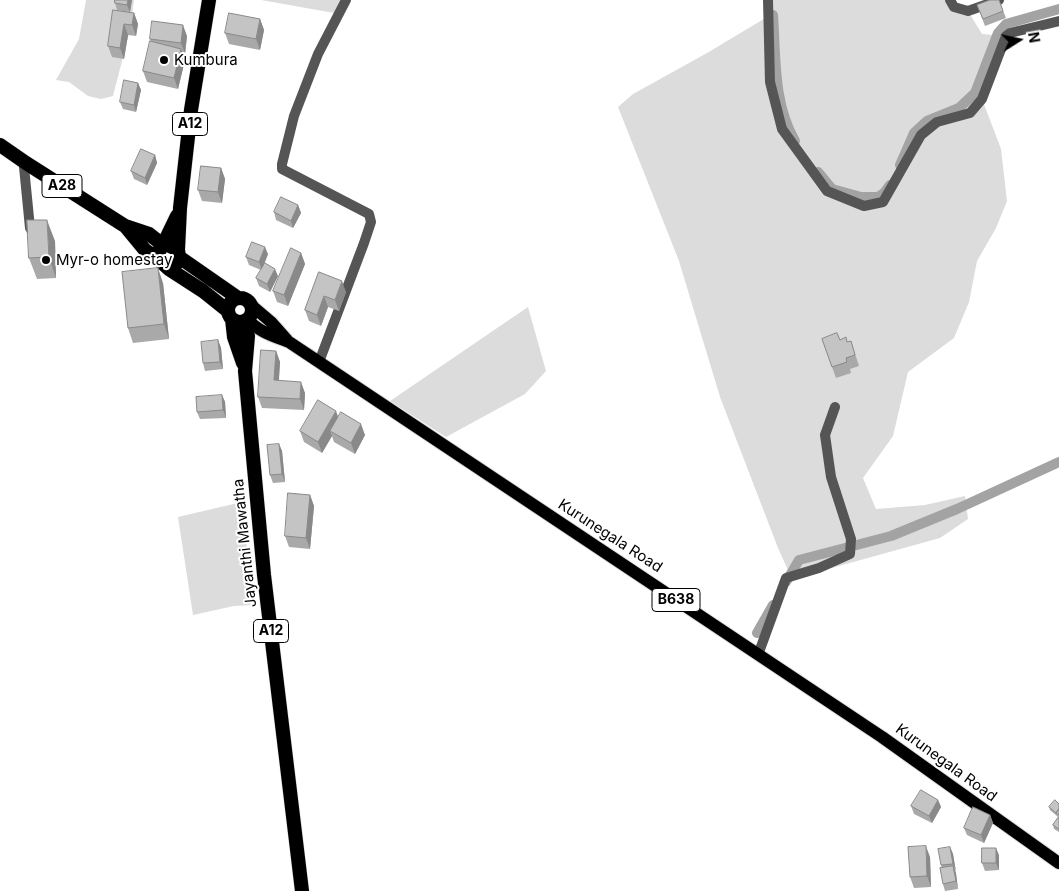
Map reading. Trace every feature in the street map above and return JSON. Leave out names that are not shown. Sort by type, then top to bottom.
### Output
[{"type":"highway","name":"A12","points":[[179,253],[180,208],[191,110],[209,0]]},
{"type":"highway","name":"A28","points":[[0,145],[125,226],[146,250],[160,252]]},
{"type":"highway","name":"A12","points":[[160,252],[180,208]]},
{"type":"highway","points":[[168,245],[244,301],[251,315],[238,318],[203,291],[169,269],[160,252],[168,245]]},
{"type":"highway","points":[[169,269],[176,263],[179,253]]},
{"type":"highway","points":[[238,318],[229,305],[233,300],[244,301]]},
{"type":"highway","name":"Jayanthi Mawatha","points":[[238,318],[234,337],[245,371],[264,575],[302,891]]},
{"type":"main road","name":"Kurunegala Road","points":[[244,301],[271,322],[289,342]]},
{"type":"main road","name":"Kurunegala Road","points":[[238,318],[265,333],[289,342],[882,737],[1059,863]]},
{"type":"street","points":[[319,362],[371,222],[369,214],[282,169],[282,164],[294,116],[315,63],[346,0]]},
{"type":"street","points":[[768,0],[770,82],[782,129],[827,191],[864,206],[883,202],[921,135],[938,122],[970,113],[982,99],[1006,36],[1010,33],[1059,21]]},
{"type":"street","points":[[950,0],[954,7],[968,11],[999,0]]},
{"type":"street","points":[[26,163],[24,167],[30,228],[39,241]]},
{"type":"street","points":[[758,655],[786,578],[819,568],[850,554],[851,539],[831,477],[825,436],[835,407]]},
{"type":"shaded area","points":[[86,0],[134,0],[130,30],[113,96],[101,99],[88,96],[69,82],[56,80],[79,39]]},
{"type":"shaded area","points":[[261,0],[346,0],[340,14]]},
{"type":"shaded area","points":[[768,0],[950,0],[968,11],[982,34],[1006,36],[982,99],[1001,149],[1007,201],[996,228],[977,261],[969,302],[954,338],[908,372],[893,436],[863,478],[876,509],[925,505],[965,496],[968,519],[940,538],[792,579],[778,548],[720,397],[679,261],[618,107],[633,94],[767,17]]},
{"type":"shaded area","points":[[528,307],[546,371],[525,394],[446,437],[390,401]]},
{"type":"shaded area","points":[[242,502],[253,605],[234,606],[193,615],[178,517]]},
{"type":"building","points":[[115,0],[128,0],[127,5],[115,3]]},
{"type":"building","points":[[990,0],[999,0],[1003,11],[983,19],[977,5]]},
{"type":"building","points":[[113,10],[134,13],[132,25],[124,24],[120,48],[108,46]]},
{"type":"building","points":[[229,13],[260,19],[256,39],[225,33]]},
{"type":"building","points":[[152,21],[183,25],[181,43],[150,39]]},
{"type":"building","points":[[150,41],[181,49],[174,78],[143,71]]},
{"type":"building","points":[[124,80],[138,83],[134,105],[120,102]]},
{"type":"building","points":[[141,149],[155,155],[145,178],[131,171]]},
{"type":"building","points":[[201,166],[221,168],[218,192],[198,190]]},
{"type":"building","points":[[281,197],[298,205],[291,221],[274,212]]},
{"type":"building","points":[[27,220],[47,220],[49,257],[29,258]]},
{"type":"building","points":[[252,242],[265,247],[259,262],[246,257]]},
{"type":"building","points":[[291,248],[301,253],[284,295],[273,291]]},
{"type":"building","points":[[265,263],[275,269],[267,284],[256,278]]},
{"type":"building","points":[[158,268],[164,324],[128,328],[122,272]]},
{"type":"building","points":[[319,272],[342,281],[335,300],[324,296],[317,315],[305,310]]},
{"type":"building","points":[[837,333],[840,340],[846,337],[847,342],[851,341],[855,355],[846,358],[847,362],[832,367],[822,339]]},
{"type":"building","points":[[218,340],[220,362],[203,363],[201,342]]},
{"type":"building","points":[[261,350],[276,351],[274,380],[301,382],[300,399],[258,397]]},
{"type":"building","points":[[222,395],[223,410],[197,412],[196,397]]},
{"type":"building","points":[[318,400],[336,411],[318,442],[300,431]]},
{"type":"building","points":[[341,412],[361,424],[351,443],[330,431]]},
{"type":"building","points":[[279,444],[282,474],[270,475],[267,445]]},
{"type":"building","points":[[288,493],[310,495],[306,538],[285,536]]},
{"type":"building","points":[[921,790],[938,800],[929,816],[911,806]]},
{"type":"building","points":[[1055,800],[1059,804],[1059,809],[1056,813],[1049,807]]},
{"type":"building","points":[[973,807],[990,815],[981,835],[964,828]]},
{"type":"building","points":[[1059,819],[1059,829],[1053,825]]},
{"type":"building","points":[[926,846],[927,876],[910,877],[908,847]]},
{"type":"building","points":[[950,847],[953,864],[941,865],[938,849]]},
{"type":"building","points":[[982,848],[996,848],[996,863],[982,863]]},
{"type":"building","points":[[953,866],[956,881],[943,884],[940,868]]},
{"type":"waterway","points":[[900,165],[914,133],[927,121],[959,108],[975,93],[998,33],[1006,24],[1059,9]]},
{"type":"waterway","points":[[773,15],[775,63],[779,96],[788,126],[795,141]]},
{"type":"waterway","points":[[818,172],[832,189],[861,197],[878,197],[890,185]]},
{"type":"waterway","points":[[786,582],[799,560],[891,536],[957,509],[1059,462]]},
{"type":"waterway","points":[[757,633],[773,605]]},
{"type":"place","name":"Kumbura","points":[[164,60]]},
{"type":"place","name":"Myr-o homestay","points":[[46,260]]}]
